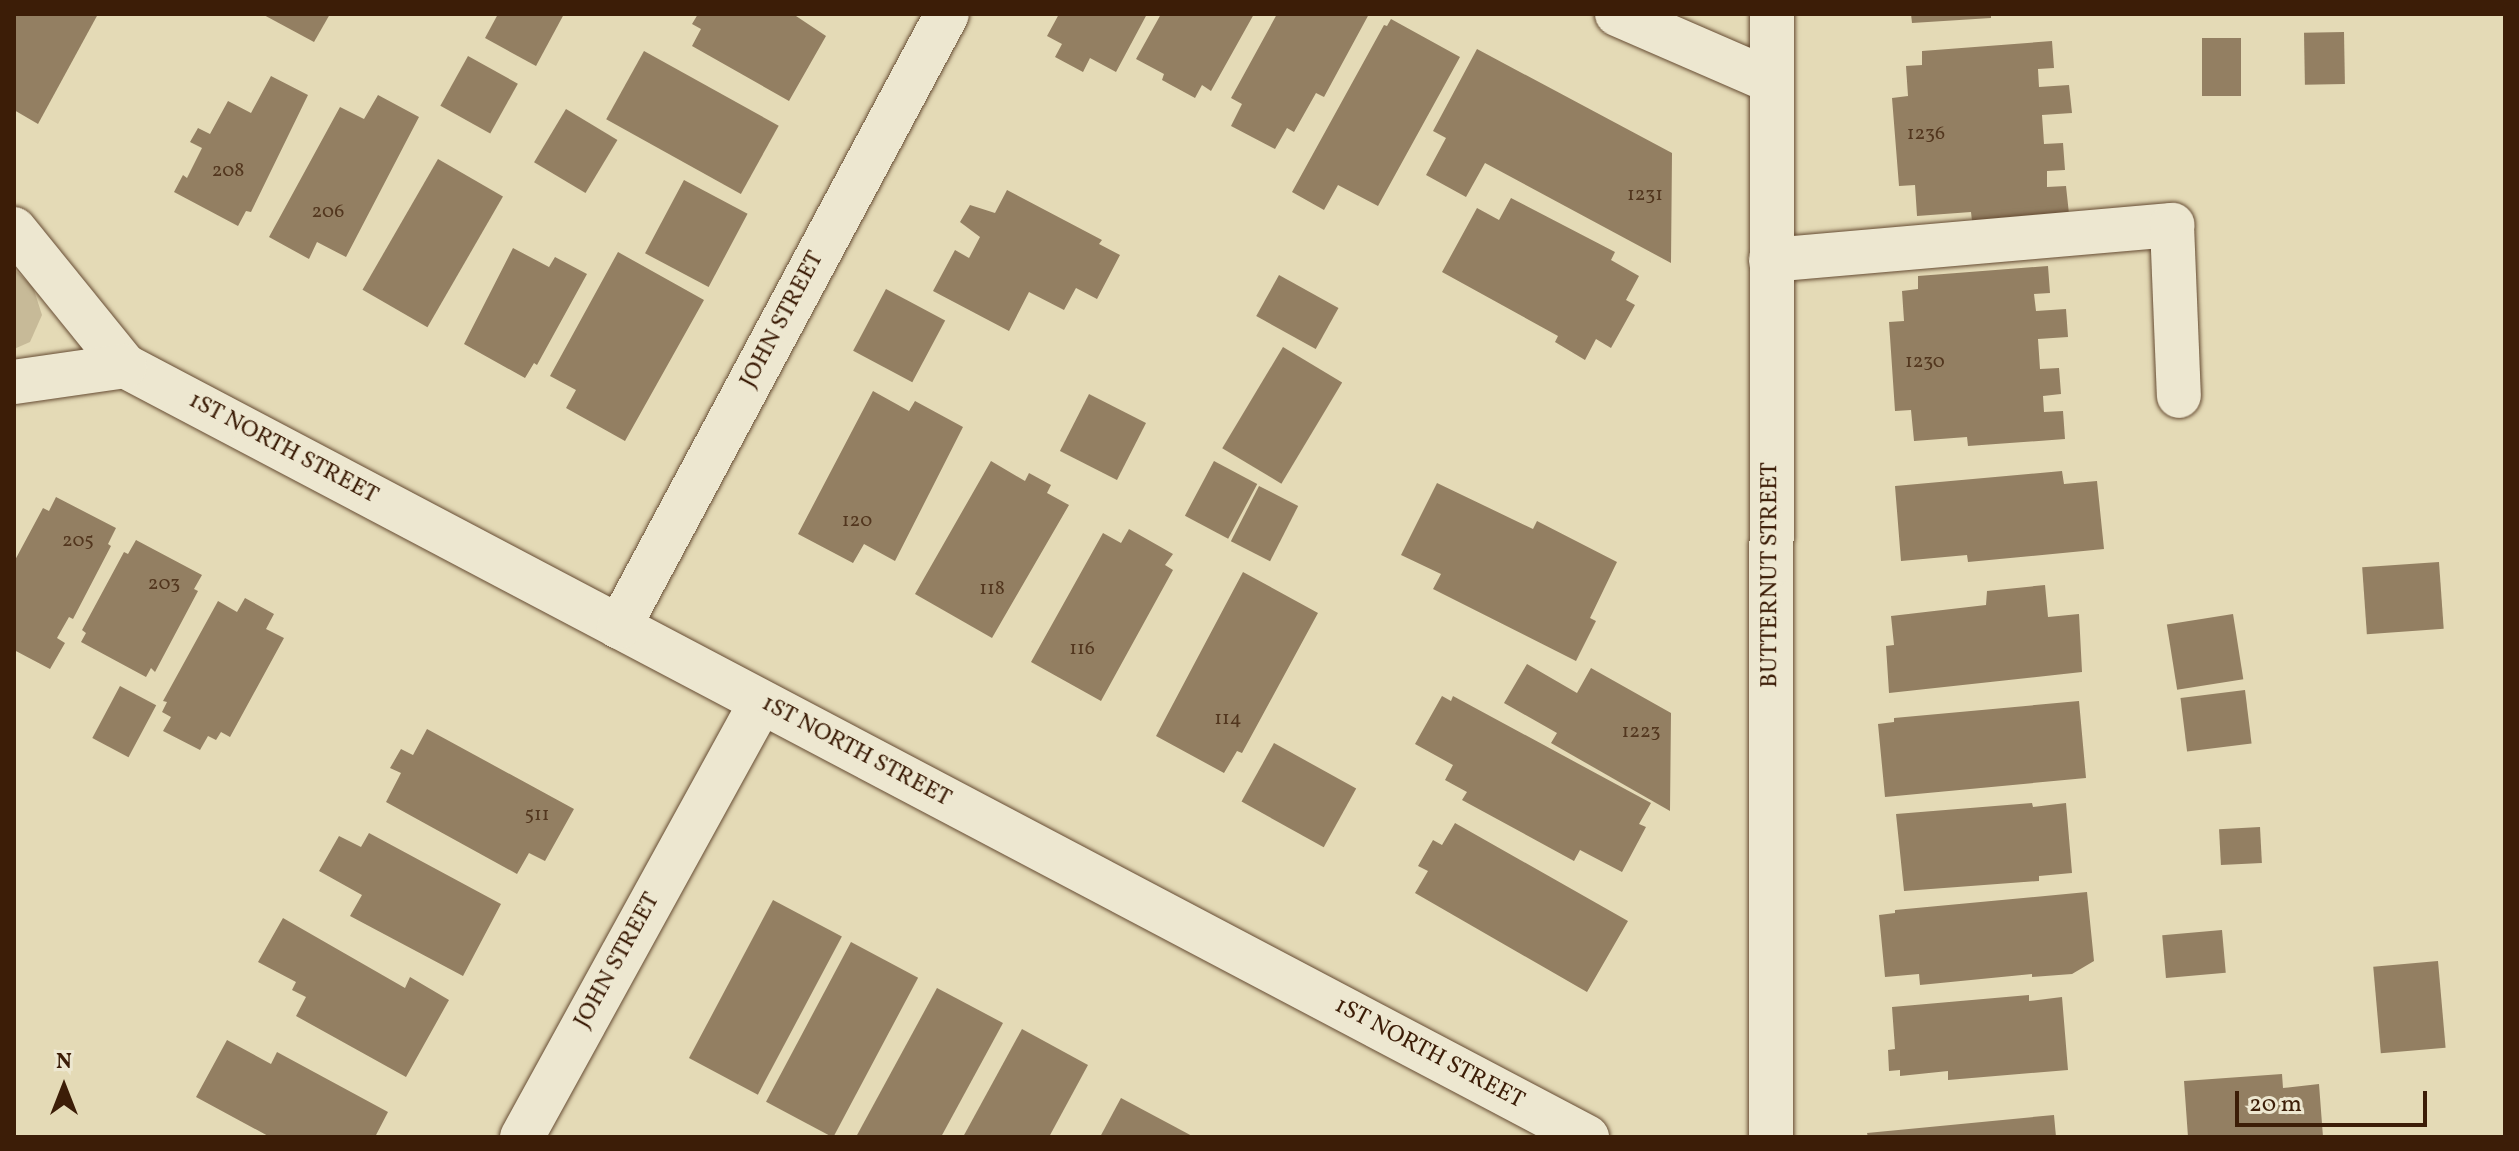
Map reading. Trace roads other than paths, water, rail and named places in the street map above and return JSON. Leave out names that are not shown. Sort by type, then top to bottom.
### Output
[{"type":"street","name":"JOHN STREET","points":[[619,627],[947,14]]},
{"type":"street","points":[[1617,14],[1771,81]]},
{"type":"street","name":"BUTTERNUT STREET","points":[[1771,1137],[1772,14]]},
{"type":"street","points":[[1771,260],[2172,225],[2179,396]]},
{"type":"street","name":"1ST NORTH STREET","points":[[14,229],[125,366],[1587,1137]]},
{"type":"street","points":[[14,382],[125,366]]},
{"type":"street","name":"JOHN STREET","points":[[522,1137],[761,702]]}]
